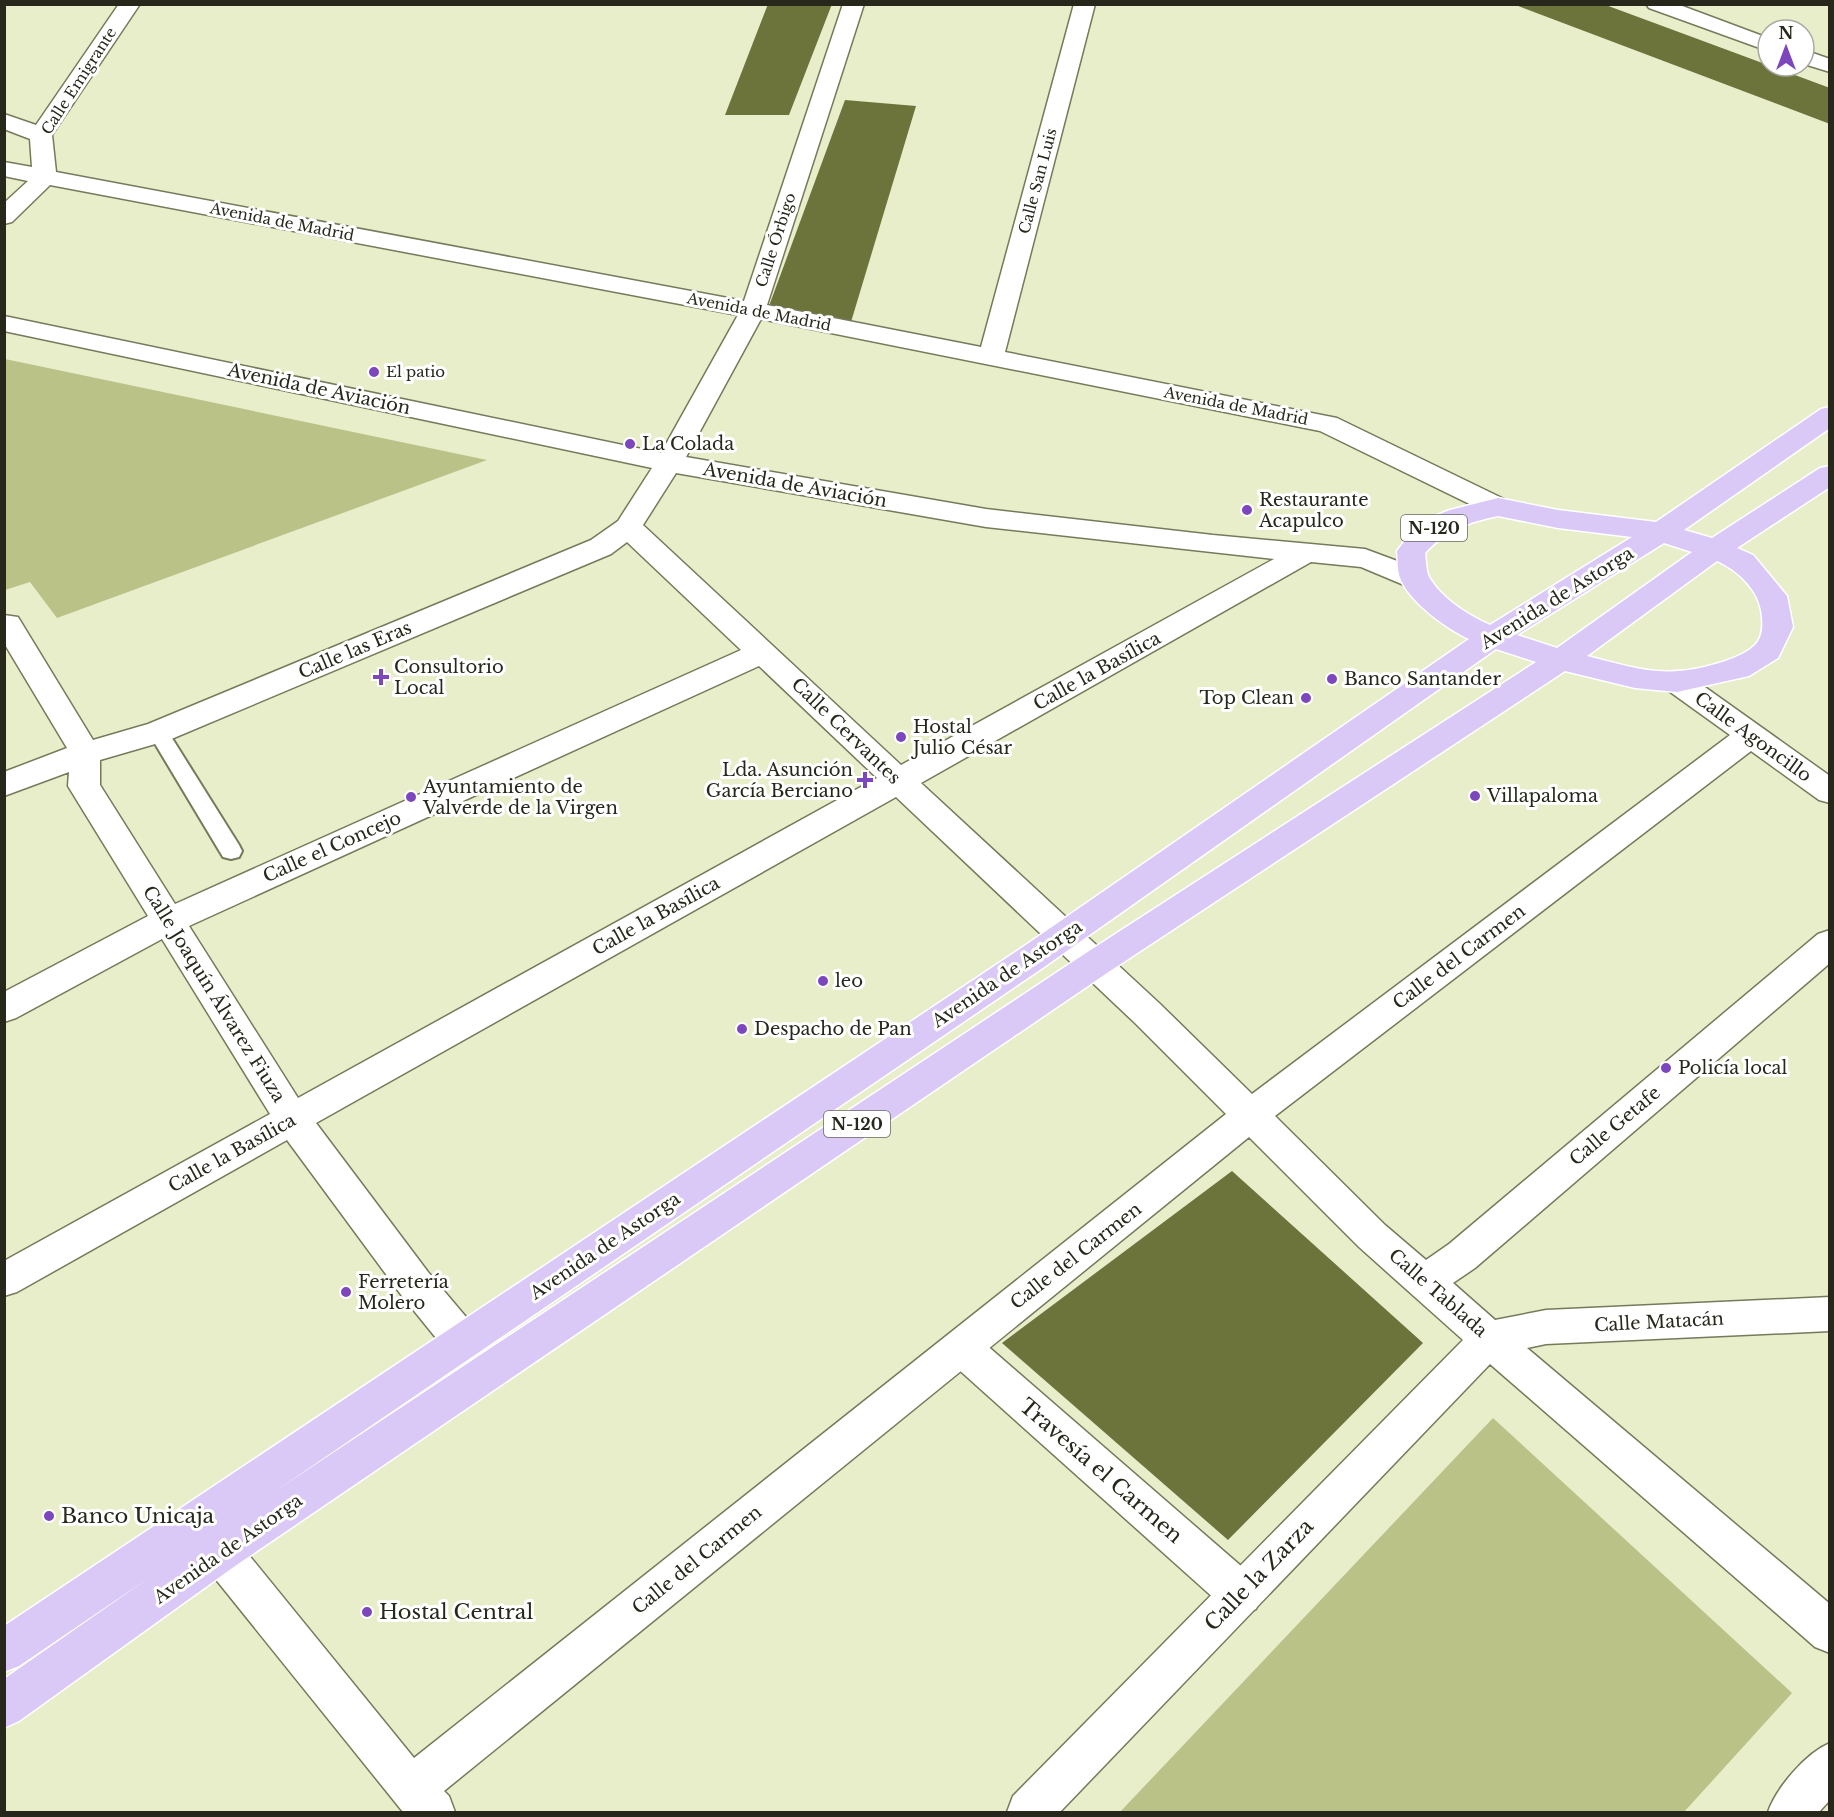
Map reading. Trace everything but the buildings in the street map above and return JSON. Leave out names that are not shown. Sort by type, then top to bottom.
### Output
[{"type":"highway","name":"Avenida de Astorga","points":[[4,1651],[1063,936],[1492,637],[1662,532],[1830,416]]},
{"type":"highway","name":"Avenida de Astorga","points":[[4,1706],[220,1552],[1095,964],[1561,660],[1715,549],[1830,474]]},
{"type":"highway","name":"N-120","points":[[1497,507],[1558,519],[1662,532],[1715,549],[1743,562],[1773,596],[1778,627],[1768,651],[1738,669],[1677,682],[1635,678],[1561,660],[1492,637],[1460,623],[1437,604],[1414,578],[1412,550],[1426,532],[1453,517],[1497,507]]},
{"type":"street","name":"Calle Emigrante","points":[[45,177],[41,135],[130,4]]},
{"type":"street","name":"Calle Órbigo","points":[[669,463],[753,310],[854,4]]},
{"type":"street","name":"Calle San Luis","points":[[991,358],[1084,4]]},
{"type":"street","points":[[1656,4],[1756,41]]},
{"type":"street","points":[[4,121],[41,135]]},
{"type":"street","name":"Avenida de Madrid","points":[[4,169],[753,310],[1328,424],[1497,507]]},
{"type":"street","points":[[4,217],[45,177]]},
{"type":"street","name":"Avenida de Aviación","points":[[4,323],[669,463],[986,518],[1365,558],[1414,578]]},
{"type":"street","name":"Calle las Eras","points":[[4,785],[85,753],[158,732],[601,547],[628,527],[669,463]]},
{"type":"street","name":"Calle Cervantes","points":[[628,527],[764,652],[897,781],[1063,936]]},
{"type":"street","name":"Calle la Basílica","points":[[4,1280],[1308,552]]},
{"type":"street","points":[[6,625],[85,753]]},
{"type":"street","name":"Calle el Concejo","points":[[4,1008],[168,921],[764,652]]},
{"type":"street","name":"Calle Agoncillo","points":[[1677,682],[1830,792]]},
{"type":"street","name":"Calle del Carmen","points":[[422,1801],[962,1348],[1249,1116],[1750,735]]},
{"type":"street","name":"Calle Joaquín Álvarez Fiuza","points":[[85,753],[84,786],[292,1120],[415,1284],[463,1342]]},
{"type":"street","name":"Calle Tablada","points":[[1063,936],[1147,1013],[1372,1236],[1571,1411],[1830,1632]]},
{"type":"street","name":"Calle Getafe","points":[[1424,1282],[1462,1256],[1830,943]]},
{"type":"street","name":"Calle Matacán","points":[[1490,1338],[1546,1327],[1830,1314]]},
{"type":"street","name":"Calle la Zarza","points":[[1029,1812],[1490,1338]]},
{"type":"street","name":"Travesía el Carmen","points":[[962,1348],[1241,1594]]},
{"type":"street","points":[[220,1552],[422,1801]]},
{"type":"street","points":[[1790,1812],[1830,1765]]},
{"type":"lane","points":[[158,732],[231,851]]},
{"type":"green space","points":[[5,359],[487,460],[57,618],[30,582],[5,590]]},
{"type":"green space","points":[[1493,1418],[1792,1693],[1684,1812],[1120,1812]]},
{"type":"place","name":"El patio","points":[[374,372]]},
{"type":"place","name":"La Colada","points":[[630,444]]},
{"type":"place","name":"Restaurante Acapulco","points":[[1247,510]]},
{"type":"place","name":"Consultorio Local","points":[[381,677]]},
{"type":"place","name":"Banco Santander","points":[[1332,679]]},
{"type":"place","name":"Top Clean","points":[[1306,698]]},
{"type":"place","name":"Hostal Julio César","points":[[901,737]]},
{"type":"place","name":"Lda. Asunción García Berciano","points":[[865,780]]},
{"type":"place","name":"Villapaloma","points":[[1475,796]]},
{"type":"place","name":"Ayuntamiento de Valverde de la Virgen","points":[[411,797]]},
{"type":"place","name":"leo","points":[[823,981]]},
{"type":"place","name":"Despacho de Pan","points":[[742,1029]]},
{"type":"place","name":"Policía local","points":[[1666,1068]]},
{"type":"place","name":"Ferretería Molero","points":[[346,1292]]},
{"type":"place","name":"Banco Unicaja","points":[[49,1516]]},
{"type":"place","name":"Hostal Central","points":[[367,1612]]}]
